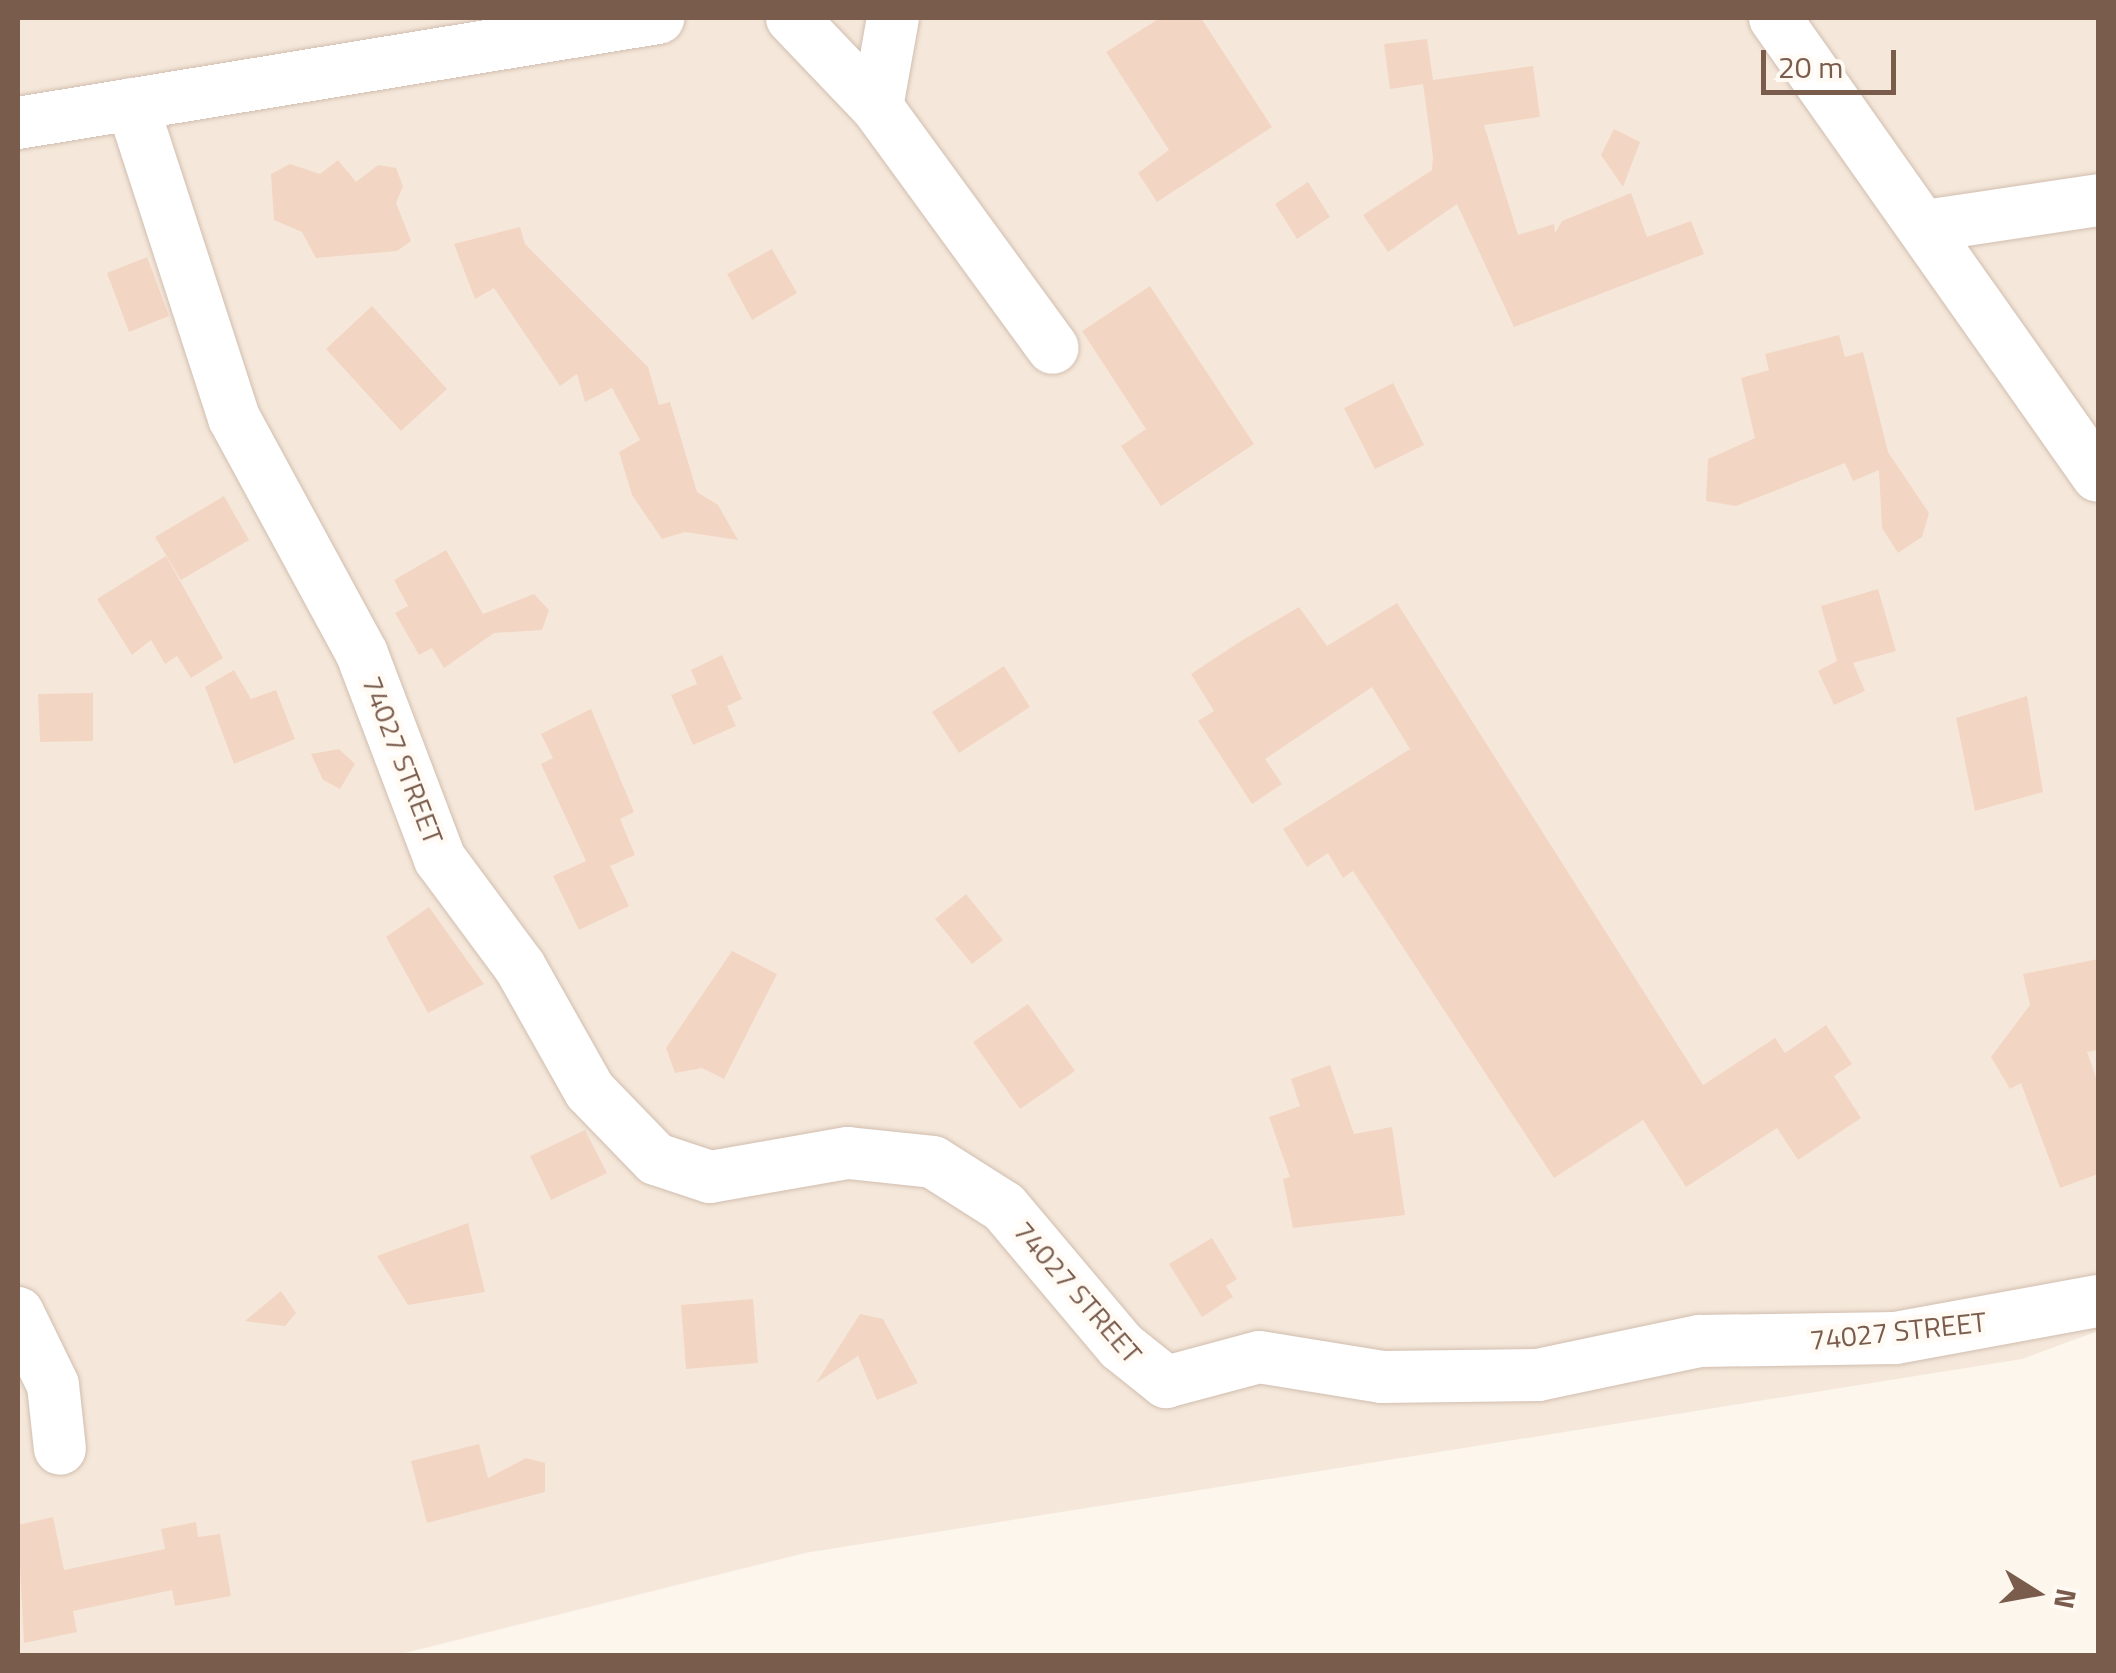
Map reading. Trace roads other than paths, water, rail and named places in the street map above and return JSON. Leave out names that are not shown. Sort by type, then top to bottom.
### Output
[{"type":"street","points":[[18,122],[658,18]]},
{"type":"street","points":[[792,18],[878,108],[1052,348]]},
{"type":"street","points":[[878,108],[893,18]]},
{"type":"street","points":[[1796,30],[1925,226],[2098,476]]},
{"type":"street","name":"74027 STREET","points":[[132,104],[234,418],[362,654],[440,859],[520,967],[590,1091],[656,1159],[710,1177],[848,1153],[933,1162],[1004,1206],[1121,1346],[1166,1382],[1258,1357],[1382,1376],[1538,1375],[1700,1341],[1896,1338],[2098,1300]]},
{"type":"street","points":[[1925,226],[2098,200]]},
{"type":"street","points":[[18,1313],[53,1385],[60,1449]]}]
